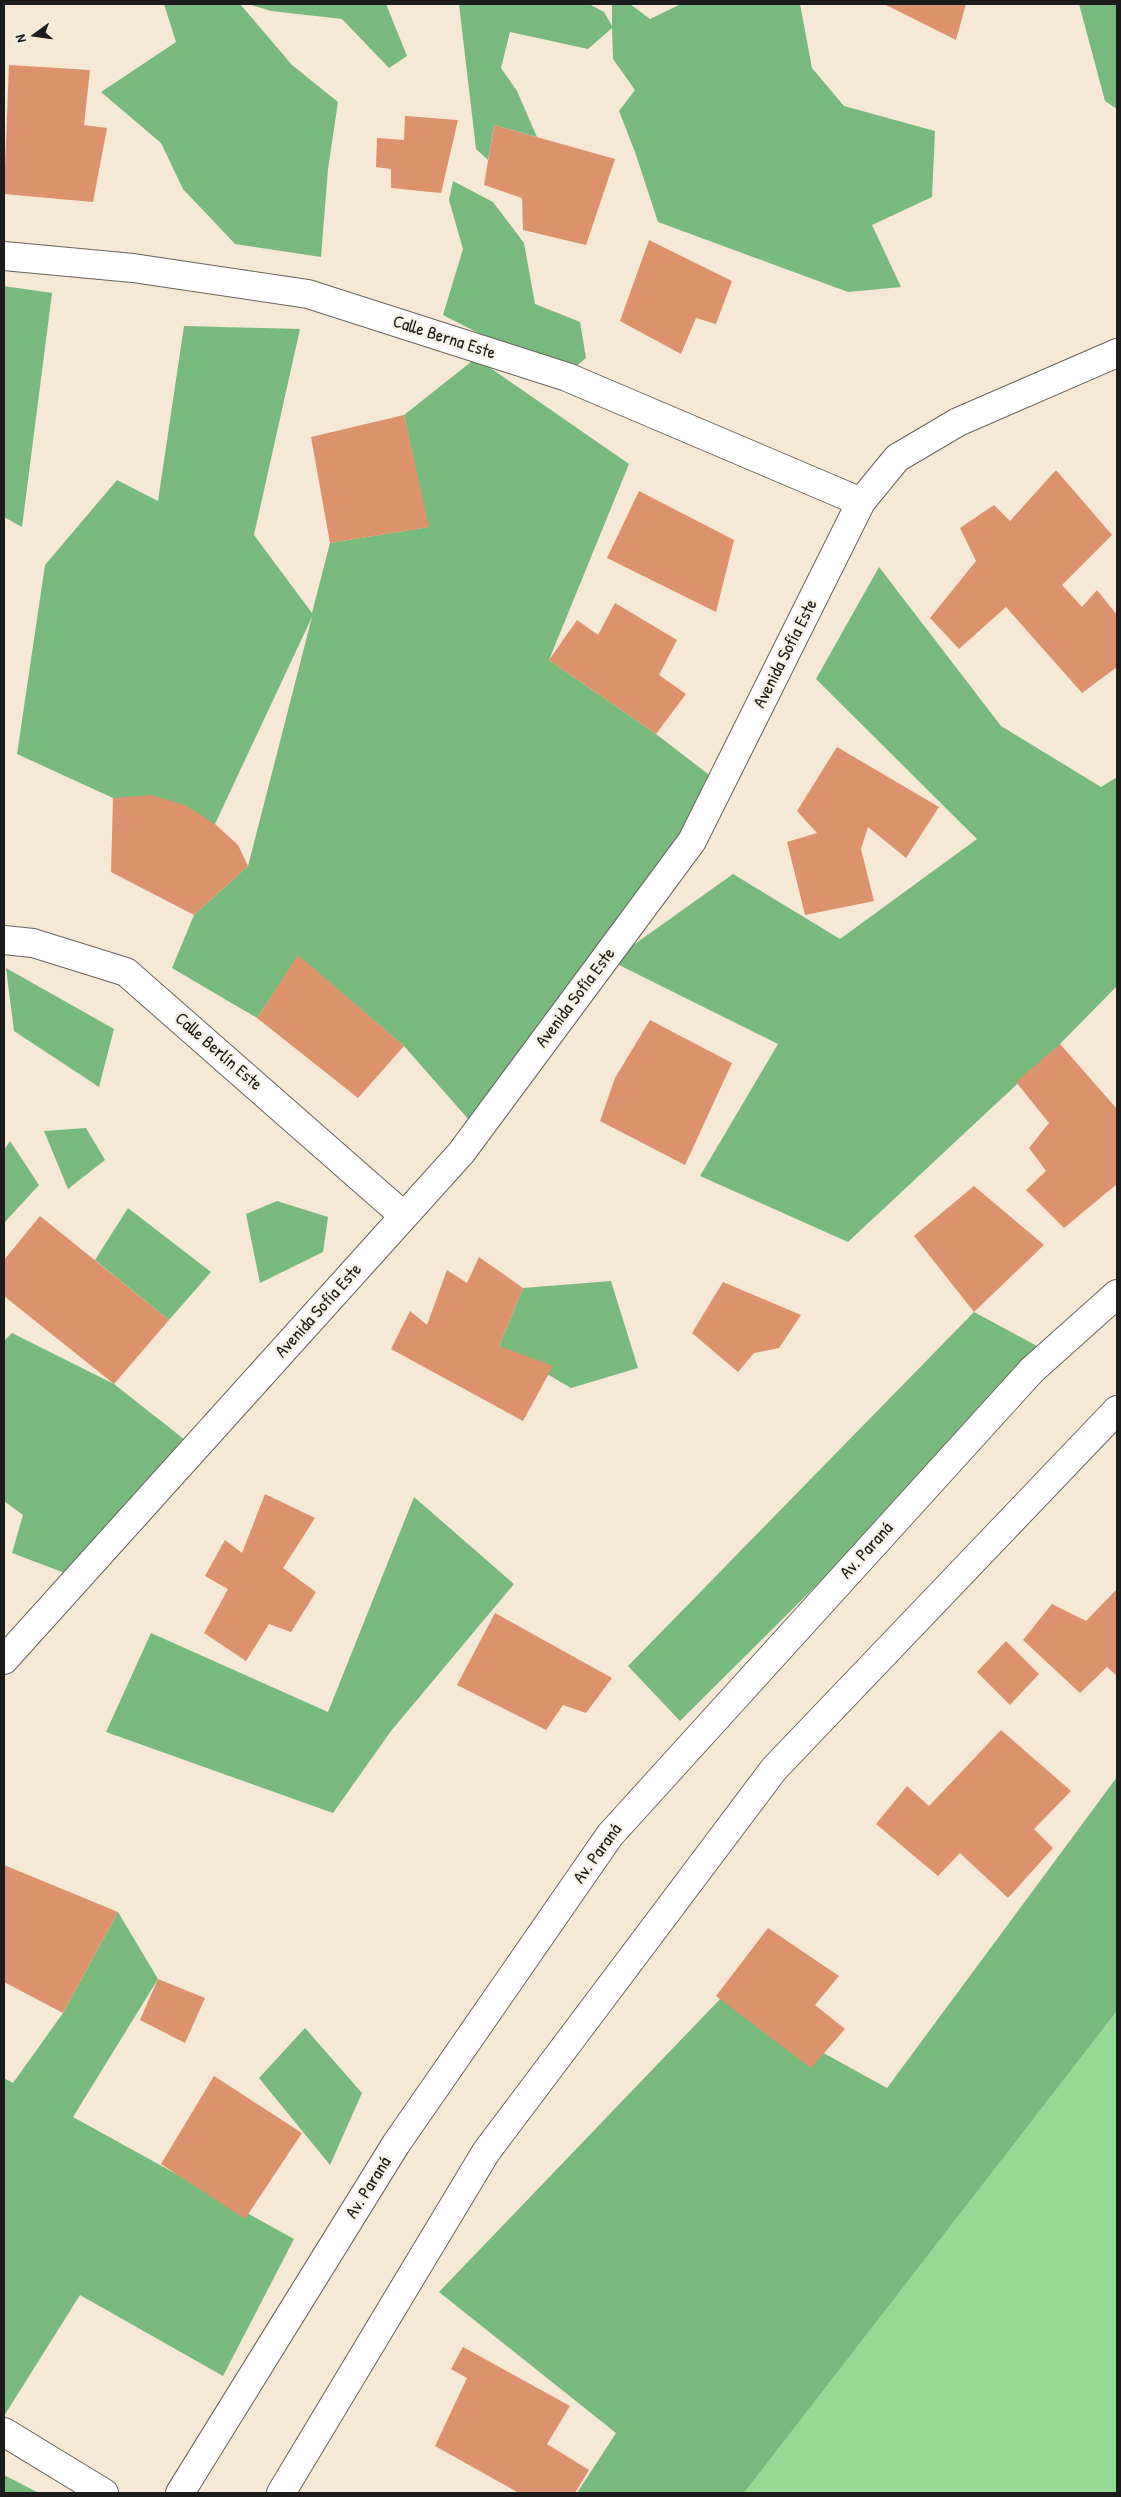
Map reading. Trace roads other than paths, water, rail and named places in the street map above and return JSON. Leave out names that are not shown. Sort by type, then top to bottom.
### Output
[{"type":"street","name":"Calle Berna Este","points":[[4,256],[133,268],[308,294],[567,377],[861,502]]},
{"type":"street","name":"Avenida Sofía Este","points":[[4,1660],[461,1153],[692,841],[861,502],[896,458],[958,422],[1117,353]]},
{"type":"street","name":"Calle Berlín Este","points":[[4,940],[34,943],[126,972],[404,1216]]},
{"type":"street","name":"Av. Paraná","points":[[180,2493],[396,2144],[610,1834],[1032,1370],[1117,1294]]},
{"type":"street","points":[[281,2493],[486,2152],[774,1769],[1117,1410]]},
{"type":"street","points":[[4,2432],[104,2493]]}]
